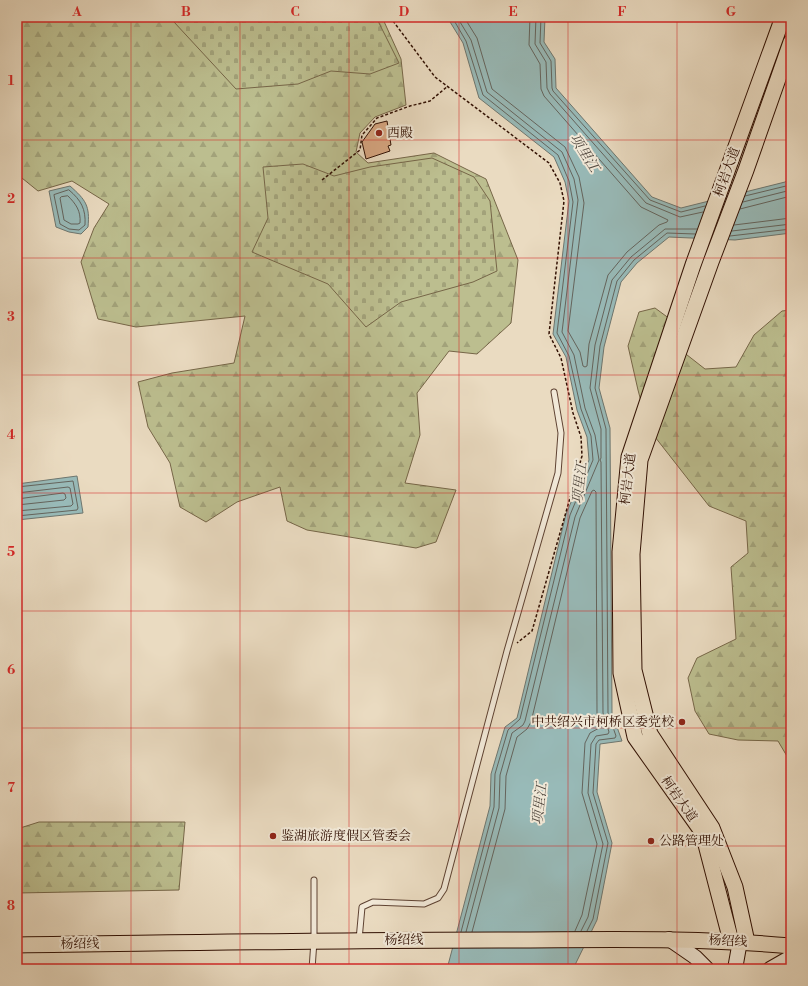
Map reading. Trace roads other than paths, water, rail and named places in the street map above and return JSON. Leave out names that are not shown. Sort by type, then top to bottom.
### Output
[{"type":"main road","name":"柯岩大道","points":[[739,941],[703,833],[635,737],[621,673],[620,552],[628,456],[693,265],[783,17]]},
{"type":"main road","name":"柯岩大道","points":[[739,941],[735,886],[712,828],[650,734],[634,670],[632,554],[640,460],[791,42]]},
{"type":"main road","name":"杨绍线","points":[[17,945],[314,941],[670,940],[739,941],[791,946]]},
{"type":"street","points":[[670,940],[695,957],[707,969]]},
{"type":"street","name":"柯岩大道","points":[[735,969],[739,941]]},
{"type":"street","points":[[770,969],[791,957]]},
{"type":"lane","points":[[359,941],[362,907],[373,902],[424,904],[438,898],[444,889],[507,651],[558,473],[561,433],[554,392]]},
{"type":"lane","points":[[312,969],[314,941],[314,880]]},
{"type":"water","name":"项里江","points":[[447,17],[545,17],[544,42],[555,59],[556,88],[652,197],[681,208],[785,182],[791,177],[791,233],[735,240],[669,237],[637,263],[621,282],[604,347],[599,388],[610,428],[612,713],[622,741],[600,744],[597,792],[612,843],[597,920],[573,969],[447,969],[490,806],[491,774],[505,727],[517,718],[566,514],[589,460],[587,437],[577,410],[566,357],[553,334],[569,201],[565,182],[554,157],[479,98],[463,43]]},
{"type":"water","points":[[70,186],[80,195],[87,208],[88,227],[81,234],[69,232],[56,227],[49,191]]},
{"type":"water","points":[[77,476],[83,513],[17,520],[17,484]]},
{"type":"place","name":"西殿","points":[[379,133]]},
{"type":"place","name":"中共绍兴市柯桥区委党校","points":[[682,722]]},
{"type":"place","name":"鉴湖旅游度假区管委会","points":[[273,836]]},
{"type":"place","name":"公路管理处","points":[[651,841]]}]
